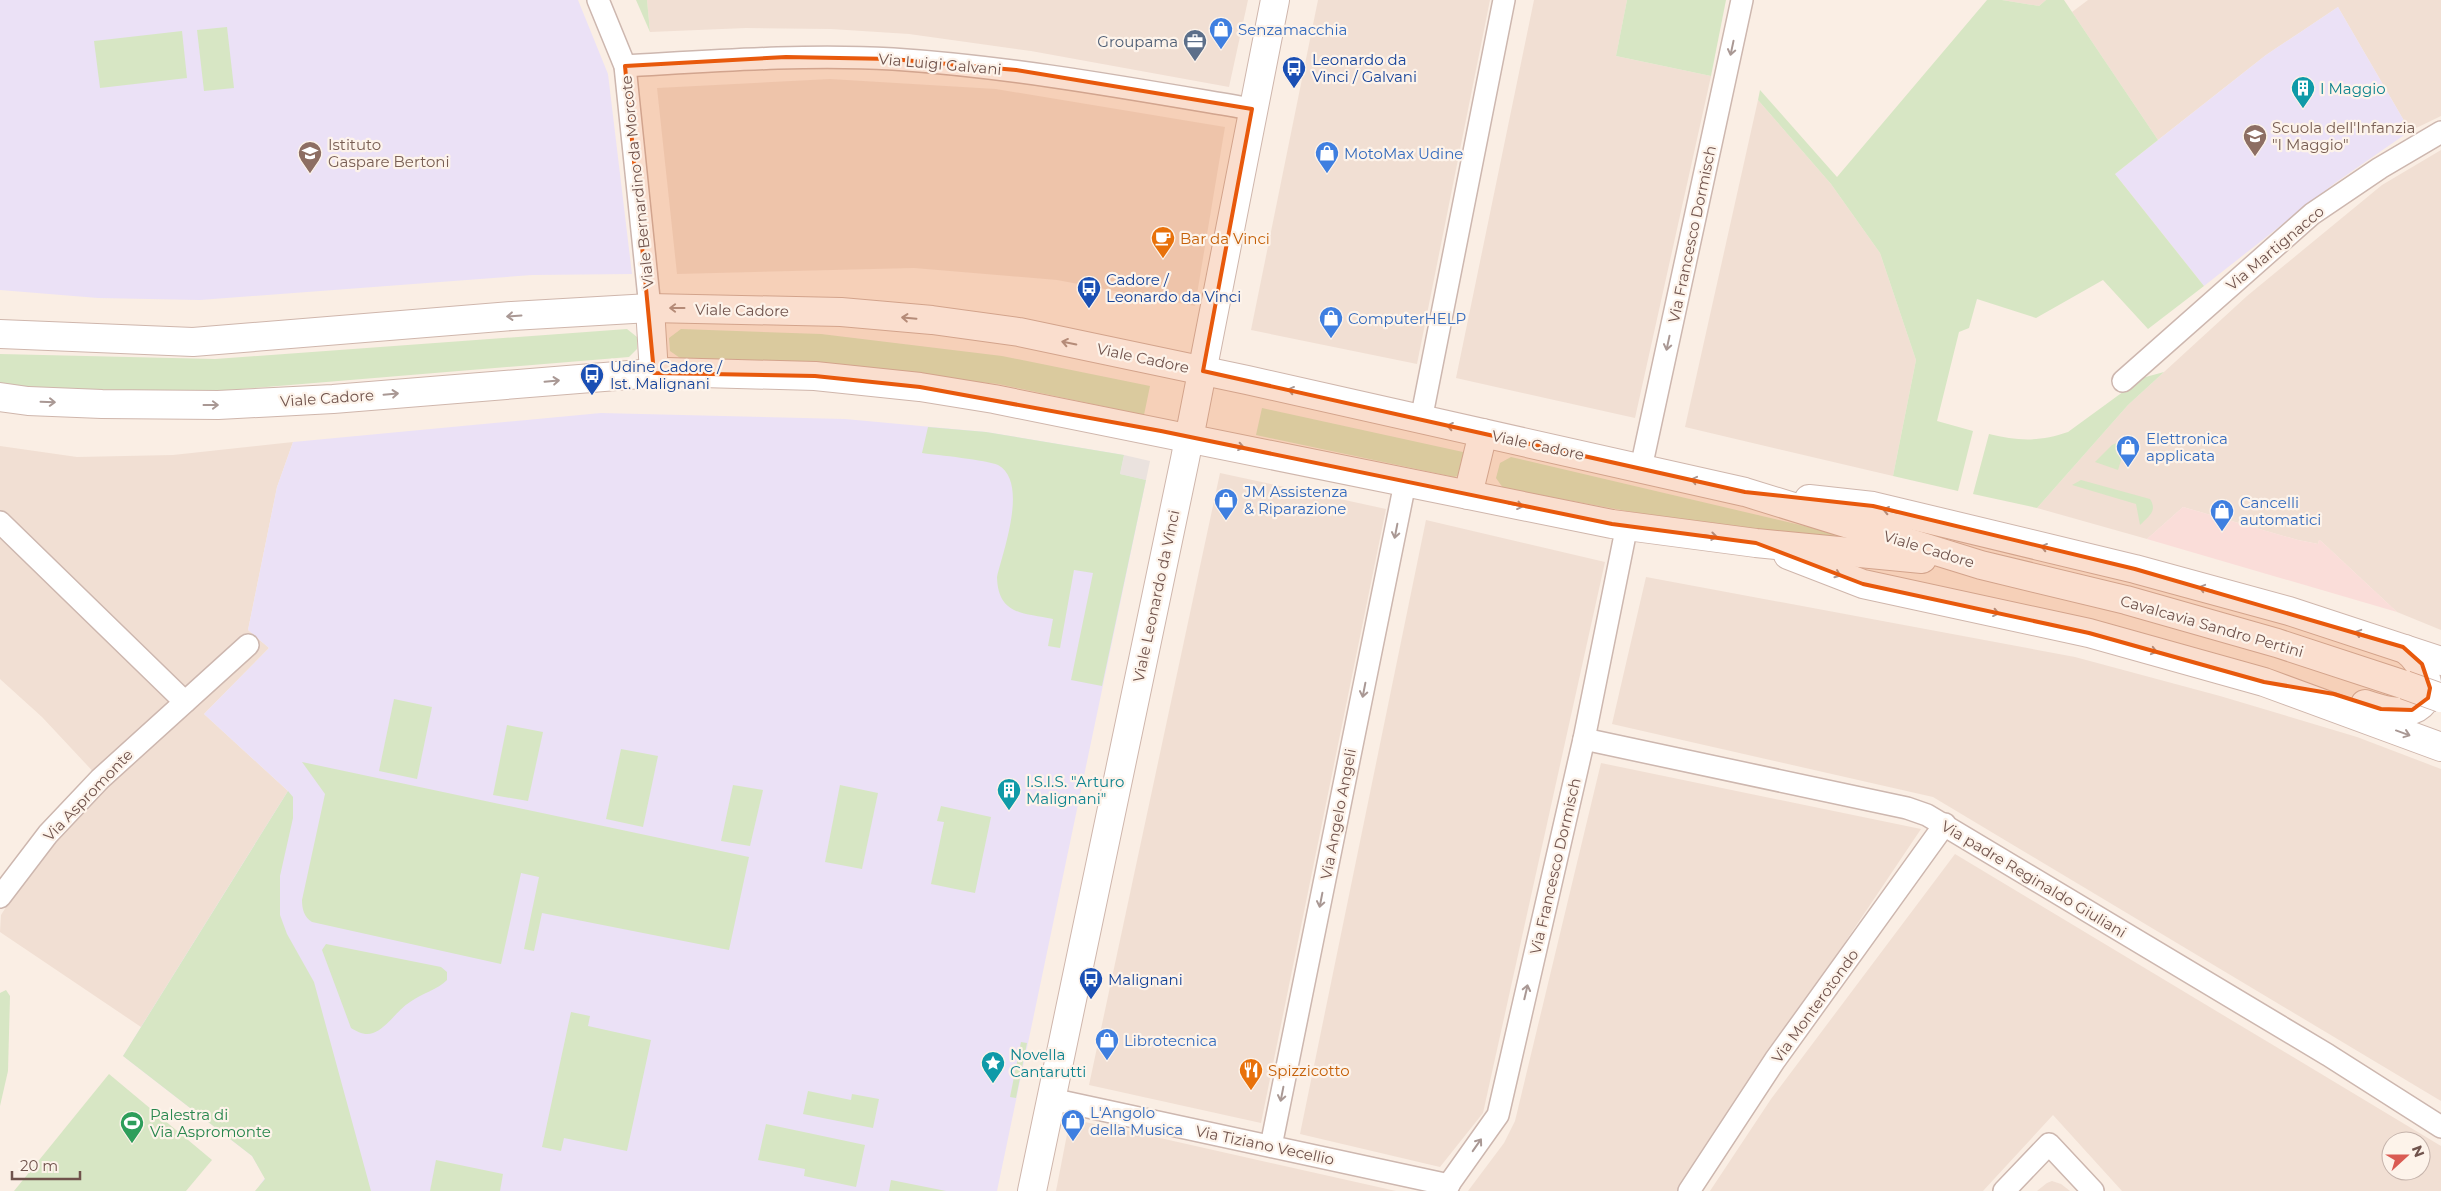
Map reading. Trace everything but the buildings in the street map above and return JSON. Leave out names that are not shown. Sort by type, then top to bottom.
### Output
[{"type":"main road","name":"Viale Leonardo da Vinci","points":[[1032,1191],[1203,371],[1252,110],[1275,0]]},
{"type":"main road","name":"Viale Cadore","points":[[0,334],[193,342],[512,316],[650,308],[841,312],[932,320],[1019,332],[1490,434],[1745,492],[1981,565]]},
{"type":"main road","points":[[650,308],[654,372]]},
{"type":"main road","name":"Viale Cadore","points":[[0,397],[28,401],[102,404],[218,405],[333,399],[654,372],[815,376],[920,387],[994,398],[1475,497],[1627,525],[1756,543],[1981,565]]},
{"type":"main road","points":[[1475,497],[1490,434]]},
{"type":"main road","points":[[1745,492],[1882,509],[2135,569],[2289,611],[2441,660]]},
{"type":"main road","points":[[1756,543],[1863,584],[2089,633],[2264,682],[2441,747]]},
{"type":"main road","name":"Cavalcavia Sandro Pertini","points":[[1981,565],[2145,605],[2277,643],[2441,698]]},
{"type":"main road","points":[[2264,682],[2334,694],[2381,709],[2398,712],[2412,710],[2428,698],[2430,688],[2428,675],[2422,664],[2403,647]]},
{"type":"street","name":"Viale Bernardino da Morcote","points":[[598,0],[624,66],[650,308]]},
{"type":"street","points":[[1421,420],[1504,0]]},
{"type":"street","name":"Via Francesco Dormisch","points":[[1641,468],[1742,0]]},
{"type":"street","name":"Via Luigi Galvani","points":[[624,66],[786,57],[892,59],[1016,70],[1252,110]]},
{"type":"street","name":"Via Martignacco","points":[[2122,381],[2312,214],[2380,168],[2441,132]]},
{"type":"street","name":"Via Angelo Angeli","points":[[1271,1146],[1406,483]]},
{"type":"street","points":[[0,522],[185,702]]},
{"type":"street","name":"Via Francesco Dormisch","points":[[1446,1188],[1498,1115],[1584,739],[1627,525]]},
{"type":"street","name":"Via Aspromonte","points":[[0,897],[48,834],[100,779],[248,645]]},
{"type":"street","name":"Via padre Reginaldo Giuliani","points":[[1584,739],[1907,808],[1927,814],[2196,978],[2328,1055],[2441,1127]]},
{"type":"street","name":"Via Monterotondo","points":[[1689,1191],[1775,1060],[1945,824]]},
{"type":"street","name":"Via Tiziano Vecellio","points":[[1051,1099],[1271,1146],[1446,1188]]},
{"type":"street","points":[[2004,1191],[2049,1144],[2093,1191]]},
{"type":"highlighted area","points":[[786,57],[892,59],[1016,70],[1252,109],[1203,371],[1745,492],[1873,506],[2135,569],[2403,647],[2422,664],[2430,688],[2428,698],[2412,710],[2381,709],[2334,694],[2264,682],[2089,633],[1863,584],[1756,543],[1612,524],[1161,431],[920,387],[815,376],[654,373],[625,66]]},
{"type":"shaded area","name":"Istituto Gaspare Bertoni","points":[[0,0],[578,0],[608,74],[632,274],[532,275],[200,300],[98,298],[0,290]]},
{"type":"shaded area","points":[[647,0],[1248,0],[1229,87],[1031,51],[909,34],[831,29],[746,28],[650,32]]},
{"type":"shaded area","points":[[1318,0],[1490,0],[1417,364],[1251,330]]},
{"type":"shaded area","points":[[1534,0],[1627,0],[1616,56],[1711,76],[1635,418],[1456,378]]},
{"type":"shaded area","points":[[2002,0],[2046,0],[2039,6]]},
{"type":"shaded area","points":[[2088,0],[2441,0],[2441,116],[2410,131],[2338,7],[2266,55],[2158,140],[2072,12]]},
{"type":"shaded area","name":"Scuola dell'Infanzia \"I Maggio\"","points":[[2338,7],[2410,131],[2335,183],[2204,286],[2115,174],[2266,55]]},
{"type":"shaded area","points":[[830,79],[996,89],[1225,127],[1195,306],[1057,280],[914,268],[677,274],[657,88]]},
{"type":"shaded area","points":[[1758,100],[1831,184],[1880,253],[1916,360],[1893,476],[1685,427]]},
{"type":"shaded area","points":[[2441,150],[2441,630],[2397,612],[2319,540],[2318,544],[2298,540],[2183,507],[2147,539],[2037,508],[2128,405],[2247,296],[2382,185]]},
{"type":"shaded area","points":[[601,413],[845,419],[986,432],[1124,455],[1120,474],[1146,480],[997,1191],[265,1191],[259,1186],[265,1178],[252,1156],[123,1056],[288,791],[204,714],[269,648],[248,630],[277,487],[293,442]]},
{"type":"shaded area","points":[[293,442],[277,487],[248,630],[269,648],[204,714],[288,791],[141,1027],[0,932],[1,915],[18,888],[100,779],[42,717],[0,679],[0,446],[77,457],[173,455]]},
{"type":"shaded area","points":[[1124,455],[1150,461],[1146,480],[1120,474]]},
{"type":"shaded area","points":[[1220,473],[1386,509],[1261,1123],[1089,1085]]},
{"type":"shaded area","points":[[2183,507],[2298,540],[2318,544],[2319,540],[2397,612],[2147,539]]},
{"type":"shaded area","points":[[1426,520],[1605,562],[1483,1113],[1440,1167],[1300,1134]]},
{"type":"shaded area","points":[[1646,577],[2075,657],[2220,696],[2357,737],[2441,769],[2441,1101],[1933,797],[1612,724]]},
{"type":"shaded area","points":[[1601,763],[1921,829],[1678,1191],[1468,1191],[1504,1143],[1515,1121]]},
{"type":"shaded area","points":[[1955,854],[2416,1131],[2381,1131],[2381,1181],[2431,1181],[2431,1140],[2441,1146],[2441,1191],[2122,1191],[2053,1115],[1983,1191],[1710,1191],[1771,1099]]},
{"type":"shaded area","points":[[1070,1119],[1129,1131],[1396,1191],[1056,1191]]},
{"type":"shaded area","points":[[2052,1181],[2061,1184],[2070,1191],[2037,1191]]},
{"type":"green space","points":[[636,0],[647,0],[650,32]]},
{"type":"green space","points":[[1627,0],[1726,0],[1711,76],[1616,56]]},
{"type":"green space","points":[[1987,0],[2002,0],[2039,6],[2046,0],[2064,0],[2158,140],[2115,174],[2204,286],[2148,329],[2103,280],[2036,318],[1977,299],[1969,328],[1959,332],[1937,421],[1973,431],[1958,491],[1893,476],[1916,360],[1880,253],[1831,184],[1758,100],[1760,90],[1837,177]]},
{"type":"green space","points":[[227,27],[234,88],[204,91],[197,30]]},
{"type":"green space","points":[[182,31],[187,78],[100,88],[94,41]]},
{"type":"green space","points":[[627,329],[637,337],[637,349],[629,357],[217,391],[29,389],[0,385],[0,354],[215,359]]},
{"type":"green space","points":[[681,329],[821,334],[1002,356],[1150,386],[1144,415],[998,384],[817,366],[680,358],[670,351],[669,338]]},
{"type":"green space","points":[[2164,372],[2128,405],[2037,508],[1973,494],[1989,434],[2010,438],[2038,439],[2068,432],[2142,378]]},
{"type":"green space","points":[[1262,408],[1463,452],[1468,461],[1465,474],[1454,477],[1256,435]]},
{"type":"green space","points":[[928,427],[986,432],[1124,455],[1120,474],[1146,480],[1102,686],[1071,680],[1093,573],[1074,570],[1060,648],[1048,646],[1053,619],[1014,610],[1002,599],[998,589],[997,577],[1008,535],[1013,501],[1012,486],[1007,474],[998,465],[992,463],[922,453]]},
{"type":"green space","points":[[2128,438],[2118,470],[2095,462],[2112,445]]},
{"type":"green space","points":[[1511,457],[1881,544],[1680,521],[1503,488],[1496,478],[1500,463]]},
{"type":"green space","points":[[2081,480],[2150,499],[2153,507],[2152,510],[2140,525],[2136,504],[2072,485]]},
{"type":"green space","points":[[394,699],[432,707],[417,779],[379,771]]},
{"type":"green space","points":[[507,725],[543,732],[528,801],[493,795]]},
{"type":"green space","points":[[621,749],[658,756],[643,827],[606,819]]},
{"type":"green space","points":[[302,762],[749,857],[729,950],[542,913],[534,951],[524,949],[539,877],[521,873],[501,964],[312,922],[304,912],[302,900],[325,794]]},
{"type":"green space","points":[[733,785],[763,790],[750,846],[721,841]]},
{"type":"green space","points":[[840,785],[878,793],[862,869],[825,862]]},
{"type":"green space","points":[[288,791],[293,797],[293,818],[280,876],[280,915],[287,934],[314,982],[371,1191],[255,1191],[265,1179],[252,1156],[123,1056]]},
{"type":"green space","points":[[941,806],[991,817],[975,893],[931,884],[944,822],[937,821]]},
{"type":"green space","points":[[326,944],[441,967],[447,972],[447,980],[405,1005],[378,1031],[370,1034],[362,1033],[351,1028],[322,950]]},
{"type":"green space","points":[[6,990],[10,996],[8,1071],[0,1106],[0,993]]},
{"type":"green space","points":[[571,1012],[590,1016],[588,1026],[651,1040],[627,1151],[564,1138],[561,1151],[542,1147]]},
{"type":"green space","points":[[1021,1042],[1027,1043],[1016,1098],[1010,1097]]},
{"type":"green space","name":"Palestra di Via Aspromonte","points":[[109,1074],[212,1160],[186,1191],[14,1191]]},
{"type":"green space","points":[[808,1091],[851,1100],[852,1094],[879,1099],[873,1128],[803,1114]]},
{"type":"green space","points":[[766,1124],[865,1145],[856,1187],[804,1176],[805,1169],[758,1160]]},
{"type":"green space","points":[[436,1160],[503,1174],[500,1191],[430,1191]]},
{"type":"green space","points":[[891,1180],[946,1191],[889,1191]]},
{"type":"place","name":"Senzamacchia","points":[[1221,50]]},
{"type":"place","name":"Groupama","points":[[1195,62]]},
{"type":"place","name":"Leonardo da Vinci / Galvani","points":[[1294,89]]},
{"type":"place","name":"I Maggio","points":[[2303,109]]},
{"type":"place","name":"Scuola dell'Infanzia \"I Maggio\"","points":[[2255,157]]},
{"type":"place","name":"Istituto Gaspare Bertoni","points":[[310,174]]},
{"type":"place","name":"MotoMax Udine","points":[[1327,174]]},
{"type":"place","name":"Bar da Vinci","points":[[1163,259]]},
{"type":"place","name":"Cadore / Leonardo da Vinci","points":[[1089,309]]},
{"type":"place","name":"ComputerHELP","points":[[1331,339]]},
{"type":"place","name":"Udine Cadore / Ist. Malignani","points":[[592,396]]},
{"type":"place","name":"Elettronica applicata","points":[[2128,468]]},
{"type":"place","name":"JM Assistenza & Riparazione","points":[[1226,521]]},
{"type":"place","name":"Cancelli automatici","points":[[2222,532]]},
{"type":"place","name":"I.S.I.S. \"Arturo Malignani\"","points":[[1009,811]]},
{"type":"place","name":"Malignani","points":[[1091,1000]]},
{"type":"place","name":"Librotecnica","points":[[1107,1061]]},
{"type":"place","name":"Novella Cantarutti","points":[[993,1084]]},
{"type":"place","name":"Spizzicotto","points":[[1251,1091]]},
{"type":"place","name":"L'Angolo della Musica","points":[[1073,1142]]},
{"type":"place","name":"Palestra di Via Aspromonte","points":[[132,1144]]}]
